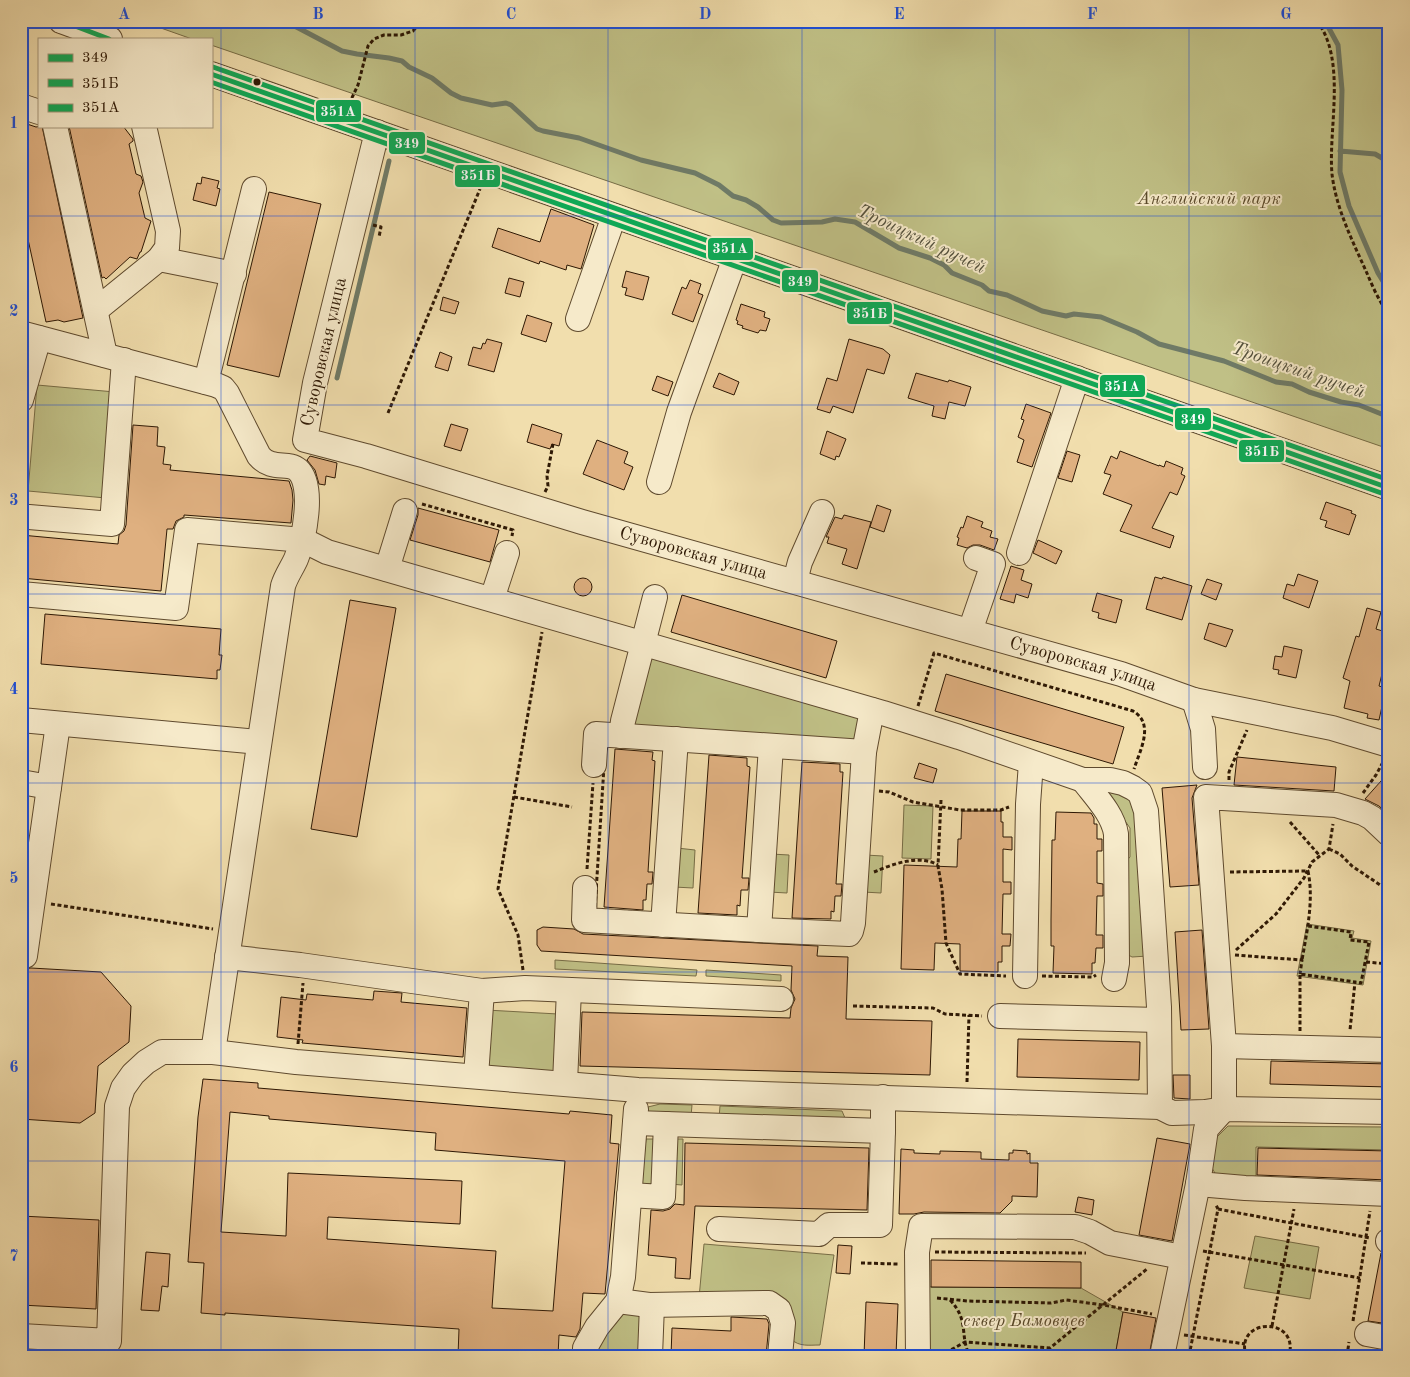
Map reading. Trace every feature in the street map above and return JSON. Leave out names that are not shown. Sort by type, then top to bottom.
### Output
[{"type":"street","points":[[61,21],[107,38]]},
{"type":"street","points":[[212,74],[1389,488]]},
{"type":"street","points":[[21,106],[38,112]]},
{"type":"street","points":[[29,517],[112,524],[115,357],[96,310],[55,128]]},
{"type":"street","points":[[96,310],[159,259],[167,248],[168,231],[144,128]]},
{"type":"street","name":"Суворовская улица","points":[[377,132],[315,383],[305,440],[366,456],[539,509],[1122,674],[1194,700],[1332,728],[1387,750]]},
{"type":"street","points":[[206,382],[254,190]]},
{"type":"street","points":[[578,319],[614,216]]},
{"type":"street","points":[[659,482],[679,412],[735,258]]},
{"type":"street","points":[[159,259],[234,274]]},
{"type":"street","points":[[21,400],[27,331],[216,385],[223,388],[227,393],[259,456],[264,462],[294,467],[301,474],[306,488],[307,501],[303,540],[283,586],[213,1052]]},
{"type":"street","points":[[1019,553],[1077,378]]},
{"type":"street","points":[[387,569],[405,511]]},
{"type":"street","points":[[795,581],[800,562],[822,512]]},
{"type":"street","points":[[21,594],[176,608],[187,530],[303,540],[326,552],[872,710],[1083,780],[1110,780],[1129,786],[1140,793],[1146,810],[1159,1020],[1160,1107]]},
{"type":"street","points":[[492,599],[507,553]]},
{"type":"street","points":[[970,630],[993,564],[976,558]]},
{"type":"street","points":[[621,736],[623,721],[655,597]]},
{"type":"street","points":[[1194,700],[1203,729],[1205,767]]},
{"type":"street","points":[[585,888],[584,920],[848,934],[853,923],[864,752],[872,710]]},
{"type":"street","points":[[21,720],[259,742]]},
{"type":"street","points":[[25,956],[33,902],[31,850],[49,787],[58,724]]},
{"type":"street","points":[[594,765],[596,734],[621,736],[673,745],[771,746],[864,752]]},
{"type":"street","points":[[663,925],[673,745]]},
{"type":"street","points":[[759,930],[771,746]]},
{"type":"street","points":[[1025,976],[1028,804],[1031,763]]},
{"type":"street","points":[[1083,780],[1114,825],[1116,834],[1115,971],[1156,961]]},
{"type":"street","points":[[21,782],[49,787]]},
{"type":"street","points":[[1162,1356],[1177,1253],[1203,1185],[1206,1129],[1224,1109],[1224,1046],[1206,797],[1343,807],[1372,818],[1389,834]]},
{"type":"street","points":[[227,957],[482,991],[525,988],[781,999]]},
{"type":"street","points":[[565,1083],[569,990]]},
{"type":"street","points":[[476,1076],[482,991]]},
{"type":"street","points":[[1000,1016],[1159,1020]]},
{"type":"street","points":[[1224,1046],[1389,1050]]},
{"type":"street","points":[[21,1336],[109,1341],[118,1106],[123,1088],[133,1074],[146,1062],[162,1052],[213,1052],[296,1062],[638,1090],[1160,1107],[1172,1113],[1205,1112],[1224,1109],[1389,1112]]},
{"type":"street","points":[[585,1356],[585,1348],[597,1327],[618,1301],[623,1277],[638,1090]]},
{"type":"street","points":[[704,1125],[706,1092]]},
{"type":"street","points":[[719,1229],[819,1234],[828,1225],[880,1225],[884,1097]]},
{"type":"street","points":[[635,1123],[883,1130]]},
{"type":"street","points":[[629,1195],[663,1197],[666,1124]]},
{"type":"street","points":[[1203,1185],[1381,1193]]},
{"type":"street","points":[[918,1356],[917,1258],[921,1226],[1075,1227],[1090,1232],[1110,1243],[1177,1253]]},
{"type":"street","points":[[618,1301],[652,1305],[769,1303],[779,1310],[783,1323],[780,1356]]},
{"type":"street","points":[[650,1356],[652,1305]]},
{"type":"path","points":[[350,102],[358,85],[368,46],[374,39],[384,35],[401,35],[413,31],[422,21]]},
{"type":"path","points":[[1317,21],[1329,45],[1334,79],[1332,173],[1336,197],[1371,283],[1389,314]]},
{"type":"path","points":[[388,413],[483,181]]},
{"type":"path","points":[[376,226],[381,227],[379,237]]},
{"type":"path","points":[[539,509],[548,486],[547,476],[553,444]]},
{"type":"path","points":[[405,511],[408,500],[514,530],[507,553]]},
{"type":"path","points":[[525,988],[518,936],[498,889],[545,615]]},
{"type":"path","points":[[913,723],[934,653],[1133,711],[1142,720],[1146,732],[1129,786]]},
{"type":"path","points":[[1229,799],[1229,772],[1255,711]]},
{"type":"path","points":[[615,741],[673,745],[658,912],[654,914],[597,910],[595,908],[595,898],[606,748],[610,742],[615,741]]},
{"type":"path","points":[[1302,960],[1231,955],[1276,914],[1308,871],[1312,862],[1329,849],[1343,807],[1376,775],[1387,750]]},
{"type":"path","points":[[585,888],[594,765]]},
{"type":"path","points":[[861,790],[889,792],[913,802],[960,810],[1001,810],[1015,805]]},
{"type":"path","points":[[514,797],[572,808]]},
{"type":"path","points":[[855,884],[870,873],[900,862],[930,862],[938,866],[941,800]]},
{"type":"path","points":[[1271,801],[1320,856]]},
{"type":"path","points":[[1329,849],[1340,854],[1352,866],[1389,891]]},
{"type":"path","points":[[1212,872],[1308,871]]},
{"type":"path","points":[[1300,1048],[1300,974],[1308,926],[1310,880],[1308,871]]},
{"type":"path","points":[[33,902],[222,931]]},
{"type":"path","points":[[1300,974],[1362,983],[1366,962],[1369,942],[1350,940],[1351,932],[1308,926]]},
{"type":"path","points":[[1366,962],[1389,964]]},
{"type":"path","points":[[296,1062],[305,966]]},
{"type":"path","points":[[1348,1048],[1355,982]]},
{"type":"path","points":[[853,1006],[933,1008],[945,1014],[1000,1016]]},
{"type":"path","points":[[966,1100],[969,1015]]},
{"type":"path","points":[[1189,1356],[1218,1209],[1203,1185]]},
{"type":"path","points":[[1272,1326],[1297,1189]]},
{"type":"path","points":[[1347,1356],[1364,1333],[1360,1278],[1381,1240],[1381,1193]]},
{"type":"path","points":[[1218,1209],[1381,1240]]},
{"type":"path","points":[[1037,1355],[1050,1348],[1104,1305],[1177,1253],[1209,1253],[1360,1278]]},
{"type":"path","points":[[861,1263],[917,1258],[1095,1254]]},
{"type":"path","points":[[918,1297],[1051,1303],[1066,1300],[1104,1305],[1168,1325],[1193,1336],[1245,1344]]},
{"type":"path","points":[[949,1299],[962,1318],[965,1342],[970,1356]]},
{"type":"path","points":[[1246,1356],[1245,1344],[1252,1332],[1264,1326],[1278,1328],[1288,1338],[1289,1356]]},
{"type":"path","points":[[940,1356],[965,1342],[1050,1348]]},
{"type":"path","points":[[1290,1351],[1322,1356]]},
{"type":"path","points":[[1037,1355],[1054,1356]]},
{"type":"green space","name":"Английский парк","points":[[141,21],[1389,21],[1389,449],[212,45],[212,38],[189,38]]},
{"type":"green space","points":[[37,385],[115,392],[106,498],[28,491]]},
{"type":"green space","points":[[650,658],[860,718],[859,745],[635,732],[629,723]]},
{"type":"green space","points":[[1108,788],[1135,801],[1148,956],[1132,957],[1125,953],[1120,868],[1130,857],[1130,828],[1106,794]]},
{"type":"green space","points":[[904,805],[933,806],[931,859],[902,858]]},
{"type":"green space","points":[[677,848],[695,850],[693,888],[674,887]]},
{"type":"green space","points":[[771,854],[789,855],[787,893],[769,892]]},
{"type":"green space","points":[[865,855],[883,856],[881,893],[863,892]]},
{"type":"green space","points":[[1307,924],[1354,931],[1352,938],[1371,941],[1363,985],[1297,976]]},
{"type":"green space","points":[[555,960],[697,970],[696,976],[555,969]]},
{"type":"green space","points":[[706,970],[781,975],[781,981],[706,976]]},
{"type":"green space","points":[[486,1010],[558,1014],[556,1073],[482,1067]]},
{"type":"green space","points":[[660,1104],[692,1105],[691,1116],[648,1115],[648,1107]]},
{"type":"green space","points":[[720,1106],[842,1111],[845,1118],[719,1118]]},
{"type":"green space","points":[[1228,1126],[1389,1127],[1389,1150],[1256,1147],[1256,1181],[1216,1175],[1212,1168],[1216,1138]]},
{"type":"green space","points":[[646,1139],[661,1139],[660,1184],[641,1184]]},
{"type":"green space","points":[[671,1139],[683,1139],[682,1185],[670,1184]]},
{"type":"green space","points":[[1255,1236],[1319,1247],[1310,1299],[1244,1288]]},
{"type":"green space","points":[[704,1244],[834,1255],[820,1345],[794,1342],[791,1339],[788,1318],[699,1298]]},
{"type":"green space","name":"сквер Бамовцев","points":[[925,1287],[1081,1288],[1123,1312],[1115,1356],[926,1356]]},
{"type":"green space","points":[[628,1310],[634,1312],[641,1319],[645,1356],[590,1356],[607,1321]]},
{"type":"building","points":[[21,122],[42,128],[83,318],[64,322],[58,320],[46,322],[21,207]]},
{"type":"building","points":[[69,128],[125,128],[133,139],[129,144],[136,174],[141,176],[143,182],[139,193],[145,218],[151,221],[141,252],[137,259],[130,257],[106,279],[102,278]]},
{"type":"building","points":[[202,177],[219,181],[217,188],[220,189],[216,206],[193,200],[197,183],[201,184]]},
{"type":"building","points":[[269,192],[321,204],[279,377],[227,365]]},
{"type":"building","points":[[551,209],[594,225],[581,269],[567,265],[566,270],[540,261],[539,264],[492,247],[498,228],[540,242]]},
{"type":"building","points":[[626,271],[649,277],[643,300],[625,295],[627,288],[622,287]]},
{"type":"building","points":[[509,278],[524,282],[520,297],[505,293]]},
{"type":"building","points":[[690,280],[701,284],[698,293],[703,295],[693,322],[672,314],[682,287],[686,289]]},
{"type":"building","points":[[443,297],[459,302],[455,314],[440,310]]},
{"type":"building","points":[[741,304],[765,312],[764,317],[770,319],[766,331],[760,330],[758,333],[742,328],[743,326],[737,324],[738,321],[736,320]]},
{"type":"building","points":[[527,315],[552,323],[546,342],[521,334]]},
{"type":"building","points":[[487,339],[502,343],[494,372],[468,365],[473,347],[481,349]]},
{"type":"building","points":[[849,339],[883,349],[890,355],[884,374],[867,369],[853,413],[833,406],[830,413],[817,409],[827,378],[837,381]]},
{"type":"building","points":[[440,352],[452,357],[448,371],[435,367]]},
{"type":"building","points":[[719,373],[739,382],[734,395],[713,387]]},
{"type":"building","points":[[916,373],[971,387],[965,406],[949,402],[945,419],[932,416],[934,406],[908,398]]},
{"type":"building","points":[[657,376],[673,382],[668,396],[652,390]]},
{"type":"building","points":[[1026,404],[1051,413],[1032,467],[1017,462],[1024,440],[1018,437],[1024,420],[1021,419]]},
{"type":"building","points":[[451,424],[468,429],[461,451],[444,446]]},
{"type":"building","points":[[532,424],[562,434],[559,446],[552,444],[550,449],[527,442]]},
{"type":"building","points":[[133,425],[158,427],[157,446],[165,447],[163,464],[171,465],[170,470],[289,481],[293,500],[291,523],[184,515],[184,517],[176,521],[173,529],[167,529],[161,591],[21,578],[21,535],[118,544],[119,535],[124,531],[126,525]]},
{"type":"building","points":[[827,431],[846,439],[839,457],[836,456],[835,460],[820,454]]},
{"type":"building","points":[[597,440],[628,452],[624,463],[633,467],[624,490],[583,474]]},
{"type":"building","points":[[1067,451],[1080,455],[1072,482],[1058,478]]},
{"type":"building","points":[[1120,451],[1159,466],[1164,467],[1166,461],[1183,468],[1181,474],[1185,476],[1177,495],[1170,492],[1152,528],[1174,536],[1170,548],[1120,531],[1132,505],[1103,494],[1111,475],[1104,473],[1111,456],[1117,459]]},
{"type":"building","points":[[310,456],[337,463],[335,478],[326,476],[325,485],[319,484],[315,470],[307,460]]},
{"type":"building","points":[[1326,502],[1352,511],[1351,513],[1356,515],[1349,535],[1325,527],[1327,521],[1320,519]]},
{"type":"building","points":[[877,505],[891,510],[884,532],[870,527]]},
{"type":"building","points":[[418,508],[499,530],[490,562],[410,540],[418,515]]},
{"type":"building","points":[[844,515],[871,522],[857,569],[842,564],[847,549],[827,543],[829,537],[826,537],[835,517],[842,519]]},
{"type":"building","points":[[967,516],[983,522],[981,527],[992,531],[990,537],[998,539],[994,550],[980,545],[973,545],[967,548],[957,545],[959,538],[957,537],[961,527],[963,528]]},
{"type":"building","points":[[1038,540],[1062,551],[1056,564],[1033,553]]},
{"type":"building","points":[[1011,566],[1024,570],[1021,580],[1032,584],[1028,598],[1016,594],[1014,603],[1000,599]]},
{"type":"building","points":[[1298,574],[1318,581],[1309,608],[1283,598],[1287,584],[1294,586]]},
{"type":"building","points":[[1155,577],[1162,579],[1163,577],[1192,586],[1182,620],[1146,609]]},
{"type":"building","points":[[583,578],[589,581],[592,587],[589,593],[583,596],[577,593],[574,587],[577,581]]},
{"type":"building","points":[[1207,579],[1222,584],[1216,600],[1201,594]]},
{"type":"building","points":[[1097,593],[1122,600],[1116,623],[1098,618],[1099,613],[1092,611]]},
{"type":"building","points":[[682,595],[837,641],[826,678],[671,632]]},
{"type":"building","points":[[350,600],[396,608],[357,837],[311,829]]},
{"type":"building","points":[[1367,608],[1381,612],[1376,629],[1389,633],[1389,659],[1386,658],[1379,686],[1386,688],[1379,720],[1367,718],[1368,714],[1344,708],[1350,681],[1343,678],[1356,636],[1359,637]]},
{"type":"building","points":[[45,614],[221,629],[219,655],[222,655],[220,670],[217,670],[217,679],[41,664]]},
{"type":"building","points":[[1209,623],[1233,630],[1226,647],[1204,639]]},
{"type":"building","points":[[1284,646],[1302,650],[1296,678],[1278,674],[1279,670],[1273,669],[1275,656],[1282,657]]},
{"type":"building","points":[[946,674],[1124,727],[1113,764],[935,711]]},
{"type":"building","points":[[615,749],[653,752],[652,760],[655,761],[648,872],[653,872],[652,884],[647,884],[646,900],[643,900],[643,910],[604,907]]},
{"type":"building","points":[[709,755],[747,758],[747,766],[750,767],[742,878],[749,878],[748,890],[741,890],[740,906],[737,905],[737,915],[698,913]]},
{"type":"building","points":[[1237,757],[1336,767],[1334,791],[1234,785]]},
{"type":"building","points":[[802,762],[840,764],[840,772],[843,772],[836,884],[842,884],[841,896],[835,896],[834,912],[831,911],[831,919],[792,918]]},
{"type":"building","points":[[919,763],[937,769],[933,783],[914,778]]},
{"type":"building","points":[[1389,772],[1389,815],[1379,806],[1365,799]]},
{"type":"building","points":[[1197,785],[1192,798],[1199,885],[1170,887],[1162,788]]},
{"type":"building","points":[[962,811],[1001,811],[1003,837],[1012,837],[1012,850],[1003,849],[1003,882],[1011,882],[1011,894],[1003,894],[1002,934],[1011,934],[1010,946],[1002,946],[1002,962],[998,962],[998,972],[960,971],[960,944],[935,943],[934,970],[901,969],[904,865],[957,867]]},
{"type":"building","points":[[1056,812],[1091,813],[1094,818],[1094,824],[1097,824],[1097,839],[1102,839],[1102,851],[1097,851],[1097,883],[1103,884],[1103,896],[1097,896],[1096,935],[1103,935],[1103,948],[1096,948],[1095,963],[1092,963],[1092,974],[1053,973],[1054,946],[1051,946],[1052,840],[1055,840]]},
{"type":"building","points":[[543,927],[574,929],[583,934],[818,946],[817,956],[848,957],[846,1019],[932,1021],[930,1075],[580,1066],[582,1012],[790,1018],[791,1008],[795,999],[791,990],[792,966],[541,951],[537,945],[537,930]]},
{"type":"building","points":[[1202,930],[1209,1029],[1181,1030],[1175,932]]},
{"type":"building","points":[[21,969],[101,972],[131,1006],[129,1042],[98,1066],[95,1113],[80,1123],[21,1119]]},
{"type":"building","points":[[374,991],[402,993],[401,1002],[467,1008],[463,1057],[302,1043],[303,1040],[277,1037],[281,997],[306,1000],[307,994],[373,1000]]},
{"type":"building","points":[[1018,1039],[1140,1042],[1139,1080],[1017,1077]]},
{"type":"building","points":[[1271,1061],[1389,1064],[1389,1087],[1270,1084]]},
{"type":"building","points":[[1173,1075],[1190,1075],[1190,1099],[1174,1098]]},
{"type":"building","points":[[203,1079],[258,1083],[258,1088],[569,1114],[570,1111],[612,1115],[610,1143],[619,1144],[605,1294],[583,1293],[580,1329],[576,1337],[559,1335],[558,1356],[458,1356],[459,1329],[201,1313],[204,1263],[188,1262],[198,1117]],"holes":[[[230,1112],[269,1116],[269,1119],[436,1133],[435,1150],[565,1161],[553,1311],[492,1308],[496,1251],[327,1239],[328,1217],[460,1224],[462,1181],[288,1173],[286,1236],[221,1232]]]},
{"type":"building","points":[[1157,1138],[1190,1144],[1172,1241],[1139,1235]]},
{"type":"building","points":[[685,1143],[869,1148],[867,1210],[695,1206],[690,1279],[675,1278],[676,1258],[648,1255],[651,1210],[663,1211],[670,1209],[675,1204],[684,1205]]},
{"type":"building","points":[[1258,1148],[1389,1151],[1389,1180],[1257,1175]]},
{"type":"building","points":[[901,1149],[914,1150],[914,1153],[940,1154],[940,1151],[981,1152],[981,1159],[1009,1160],[1009,1153],[1013,1153],[1013,1150],[1027,1151],[1027,1154],[1030,1153],[1030,1163],[1038,1163],[1037,1197],[1012,1196],[1012,1201],[1000,1213],[924,1212],[899,1214]]},
{"type":"building","points":[[1078,1197],[1094,1200],[1092,1215],[1075,1212]]},
{"type":"building","points":[[21,1216],[99,1220],[96,1309],[21,1305]]},
{"type":"building","points":[[838,1245],[852,1246],[850,1274],[836,1273]]},
{"type":"building","points":[[146,1252],[170,1254],[168,1287],[162,1286],[159,1311],[141,1310]]},
{"type":"building","points":[[1381,1253],[1389,1255],[1389,1324],[1368,1321]]},
{"type":"building","points":[[931,1260],[1081,1262],[1081,1288],[931,1287]]},
{"type":"building","points":[[866,1302],[898,1304],[896,1356],[864,1356]]},
{"type":"building","points":[[1123,1312],[1156,1318],[1149,1356],[1115,1356]]},
{"type":"building","points":[[731,1317],[767,1319],[769,1324],[766,1356],[671,1356],[672,1328],[731,1331]]},
{"type":"waterway","name":"Троицкий ручей","points":[[285,21],[342,51],[402,61],[409,67],[432,78],[451,93],[461,98],[492,105],[506,103],[511,105],[537,129],[579,138],[641,160],[695,173],[719,185],[733,196],[746,200],[758,207],[773,220],[781,223],[822,222],[835,219],[855,222],[899,248],[930,258],[944,265],[952,273],[982,285],[989,291],[1007,295],[1042,311],[1066,316],[1074,314],[1101,317],[1137,332],[1159,344],[1224,361],[1276,382],[1292,384],[1309,392],[1341,402],[1359,405],[1389,417]]},
{"type":"waterway","points":[[1325,21],[1338,45],[1342,90],[1340,172],[1349,206],[1378,273],[1389,291]]},
{"type":"waterway","points":[[1340,151],[1375,154],[1389,162]]},
{"type":"waterway","points":[[337,378],[389,161]]},
{"type":"transit line","name":"349","points":[[62,21],[106,38]]},
{"type":"transit line","name":"351А","points":[[213,67],[1389,480]]},
{"type":"transit line","name":"349","points":[[212,74],[1389,488]]},
{"type":"transit line","name":"351Б","points":[[212,82],[1387,495]]}]
